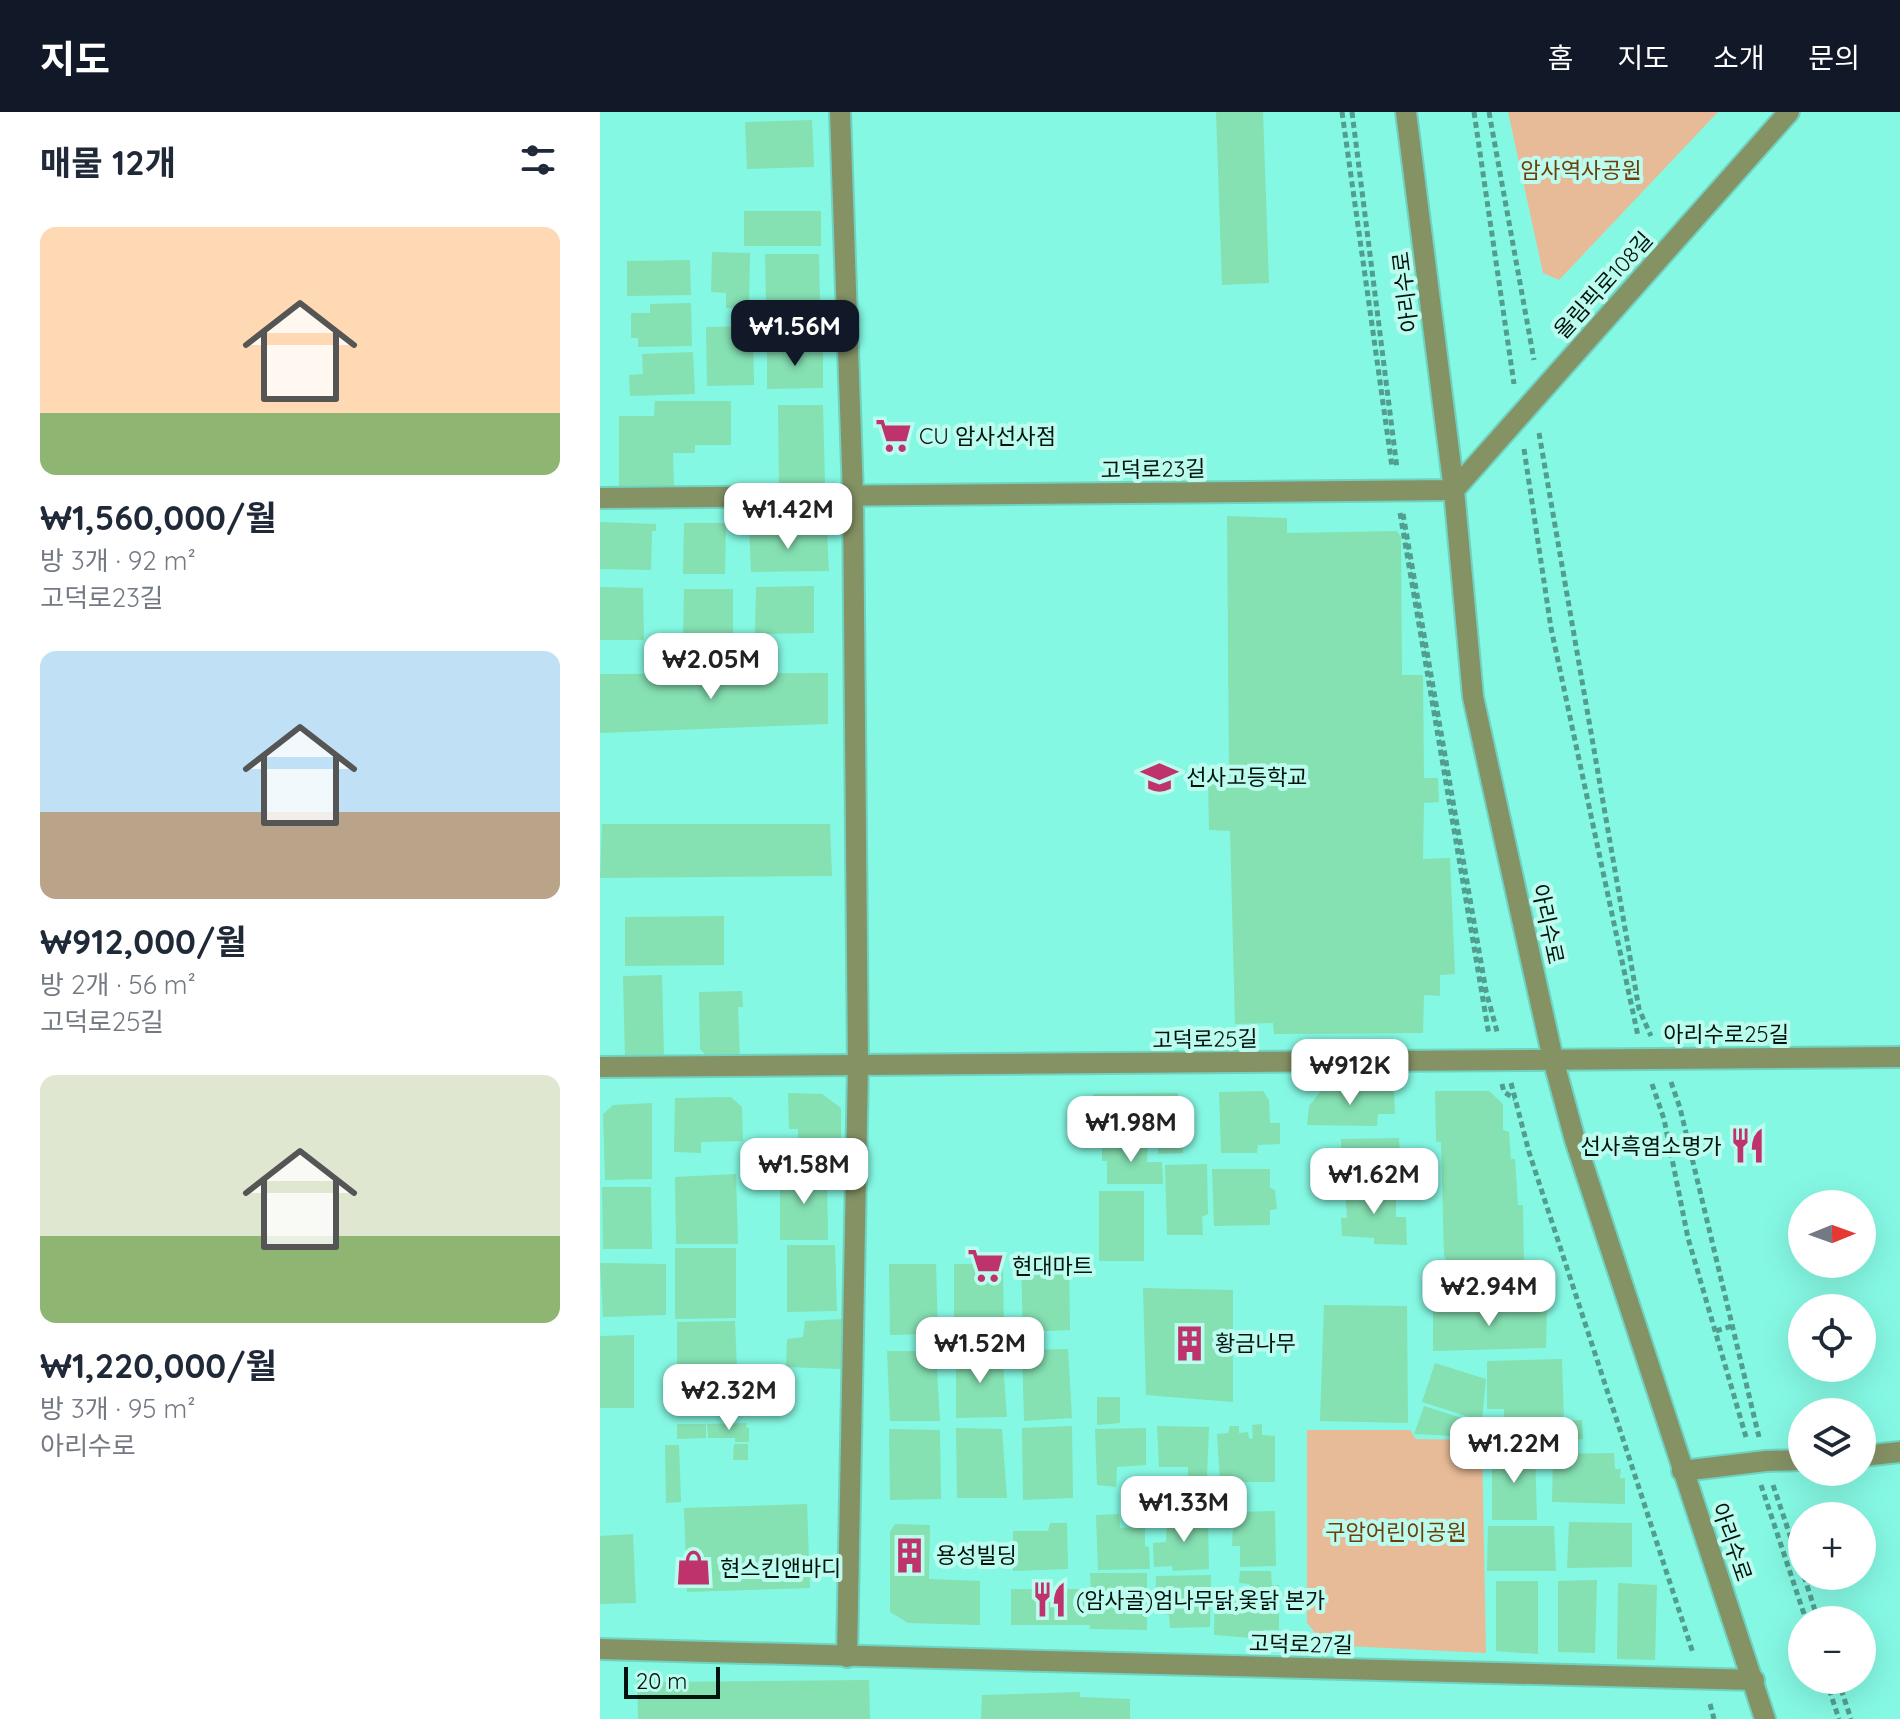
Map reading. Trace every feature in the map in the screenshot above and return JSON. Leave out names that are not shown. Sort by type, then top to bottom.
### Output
[{"type":"street","points":[[840,112],[853,496],[858,1066],[847,1657]]},
{"type":"street","name":"아리수로","points":[[1406,112],[1454,490],[1473,697],[1553,1059],[1568,1120],[1765,1719]]},
{"type":"street","name":"올림픽로108길","points":[[1454,490],[1789,112]]},
{"type":"street","name":"고덕로23길","points":[[600,498],[1454,490]]},
{"type":"street","name":"아리수로25길","points":[[1553,1059],[1900,1057]]},
{"type":"street","name":"고덕로25길","points":[[600,1067],[1553,1059]]},
{"type":"street","points":[[1876,1455],[1900,1452]]},
{"type":"street","points":[[1682,1471],[1788,1461]]},
{"type":"street","name":"고덕로27길","points":[[600,1649],[1754,1680]]},
{"type":"path","points":[[1342,112],[1398,491],[1500,1060],[1714,1719]]},
{"type":"path","points":[[1352,112],[1398,491]]},
{"type":"path","points":[[1474,112],[1551,628],[1652,1058],[1688,1238],[1732,1388],[1788,1535]]},
{"type":"path","points":[[1489,112],[1540,392],[1539,441],[1639,1009],[1652,1058],[1680,1108],[1746,1382],[1760,1462],[1802,1606]]},
{"type":"path","points":[[1716,1331],[1732,1326]]},
{"type":"path","points":[[1732,1388],[1746,1382]]},
{"type":"path","points":[[1831,1694],[1839,1719]]},
{"type":"path","points":[[1843,1694],[1851,1719]]},
{"type":"green space","name":"암사역사공원","points":[[1508,112],[1718,112],[1559,280],[1543,273]]},
{"type":"green space","name":"구암어린이공원","points":[[1307,1430],[1410,1430],[1416,1439],[1482,1440],[1486,1653],[1325,1645],[1307,1623]]},
{"type":"building","points":[[1216,112],[1263,112],[1269,283],[1222,285]]},
{"type":"building","points":[[812,120],[814,167],[747,169],[745,122]]},
{"type":"building","points":[[744,211],[821,211],[821,246],[744,246]]},
{"type":"building","points":[[712,252],[750,253],[749,309],[726,308],[726,293],[711,292]]},
{"type":"building","points":[[765,254],[819,254],[820,303],[766,303]]},
{"type":"building","points":[[690,260],[691,295],[627,296],[627,261]]},
{"type":"building","points":[[691,303],[692,346],[638,347],[638,338],[631,338],[631,313],[650,313],[650,304]]},
{"type":"building","points":[[753,326],[754,385],[707,386],[706,327]]},
{"type":"building","points":[[823,347],[823,388],[767,389],[767,348]]},
{"type":"building","points":[[693,352],[695,394],[630,396],[629,375],[643,374],[642,354]]},
{"type":"building","points":[[655,401],[731,401],[731,445],[695,445],[695,453],[673,453],[674,486],[619,486],[619,416],[654,416]]},
{"type":"building","points":[[778,405],[823,405],[825,485],[779,486]]},
{"type":"building","name":"선사고등학교","points":[[1227,516],[1287,518],[1287,533],[1397,531],[1401,537],[1402,675],[1423,675],[1424,778],[1438,778],[1439,802],[1424,803],[1423,859],[1450,858],[1455,974],[1440,975],[1440,996],[1424,995],[1423,1033],[1274,1034],[1273,1023],[1235,1024],[1230,831],[1209,830],[1208,777],[1229,776]]},
{"type":"building","points":[[600,522],[656,524],[656,531],[652,531],[651,570],[600,569]]},
{"type":"building","points":[[684,523],[726,523],[725,574],[683,574]]},
{"type":"building","points":[[749,526],[762,526],[771,532],[827,531],[829,571],[751,572]]},
{"type":"building","points":[[814,586],[814,633],[755,634],[756,587]]},
{"type":"building","points":[[600,587],[643,588],[644,640],[600,640]]},
{"type":"building","points":[[684,589],[733,589],[733,636],[683,638]]},
{"type":"building","points":[[828,673],[828,724],[600,733],[600,674]]},
{"type":"building","points":[[602,824],[830,824],[832,876],[600,878]]},
{"type":"building","points":[[724,916],[724,965],[625,966],[625,917]]},
{"type":"building","points":[[662,975],[664,1058],[625,1058],[623,976]]},
{"type":"building","points":[[742,991],[743,1007],[738,1007],[740,1057],[707,1056],[700,1049],[699,992]]},
{"type":"building","points":[[1323,1088],[1394,1091],[1395,1114],[1378,1114],[1377,1126],[1307,1125],[1309,1106]]},
{"type":"building","points":[[1263,1091],[1269,1100],[1270,1123],[1280,1123],[1280,1144],[1258,1145],[1257,1153],[1221,1153],[1219,1092]]},
{"type":"building","points":[[1435,1091],[1489,1091],[1503,1104],[1503,1130],[1509,1132],[1511,1159],[1515,1159],[1518,1205],[1523,1205],[1524,1270],[1451,1272],[1444,1255],[1441,1142],[1436,1142]]},
{"type":"building","points":[[788,1093],[822,1094],[841,1108],[841,1163],[798,1162],[798,1129],[789,1129]]},
{"type":"building","points":[[1178,1093],[1178,1122],[1183,1123],[1183,1153],[1158,1154],[1158,1137],[1093,1137],[1093,1094]]},
{"type":"building","points":[[731,1097],[742,1107],[743,1141],[701,1142],[701,1153],[674,1152],[675,1098]]},
{"type":"building","points":[[652,1103],[652,1179],[605,1180],[603,1114],[613,1105]]},
{"type":"building","points":[[1399,1138],[1401,1184],[1342,1186],[1341,1139]]},
{"type":"building","points":[[1148,1141],[1147,1162],[1162,1162],[1163,1184],[1107,1184],[1107,1161],[1102,1161],[1102,1142]]},
{"type":"building","points":[[1207,1164],[1208,1214],[1202,1217],[1203,1235],[1167,1235],[1165,1165]]},
{"type":"building","points":[[1212,1169],[1270,1169],[1270,1188],[1275,1190],[1277,1209],[1270,1210],[1270,1225],[1214,1226]]},
{"type":"building","points":[[780,1172],[827,1173],[828,1240],[780,1240]]},
{"type":"building","points":[[736,1174],[738,1244],[676,1244],[675,1177]]},
{"type":"building","points":[[602,1187],[651,1187],[652,1249],[603,1249]]},
{"type":"building","points":[[1396,1187],[1396,1217],[1406,1217],[1407,1245],[1374,1244],[1374,1238],[1342,1236],[1341,1218],[1347,1218],[1345,1190]]},
{"type":"building","points":[[1099,1191],[1144,1191],[1144,1261],[1099,1261]]},
{"type":"building","points":[[787,1245],[835,1245],[837,1311],[787,1312]]},
{"type":"building","points":[[675,1248],[736,1248],[736,1318],[675,1319]]},
{"type":"building","points":[[1069,1262],[1070,1330],[1023,1332],[1021,1263]]},
{"type":"building","points":[[600,1263],[666,1264],[666,1315],[603,1317]]},
{"type":"building","points":[[889,1264],[936,1264],[938,1334],[890,1335]]},
{"type":"building","name":"현대마트","points":[[954,1264],[1003,1264],[1004,1332],[954,1333]]},
{"type":"building","name":"황금나무","points":[[1143,1288],[1233,1290],[1233,1402],[1146,1395]]},
{"type":"building","points":[[1324,1305],[1407,1306],[1408,1423],[1320,1421]]},
{"type":"building","points":[[1433,1306],[1547,1306],[1546,1348],[1433,1351]]},
{"type":"building","points":[[842,1319],[842,1369],[786,1367],[787,1339],[803,1337],[805,1321]]},
{"type":"building","points":[[735,1321],[737,1369],[677,1370],[677,1322]]},
{"type":"building","points":[[634,1335],[634,1408],[600,1408],[600,1336]]},
{"type":"building","points":[[1002,1349],[1007,1417],[956,1418],[956,1353]]},
{"type":"building","points":[[1068,1349],[1072,1418],[1024,1421],[1022,1350]]},
{"type":"building","points":[[887,1351],[936,1351],[940,1421],[890,1421]]},
{"type":"building","points":[[1562,1359],[1564,1421],[1582,1420],[1583,1439],[1505,1444],[1504,1409],[1487,1409],[1487,1361]]},
{"type":"building","points":[[1435,1363],[1486,1379],[1482,1421],[1422,1402]]},
{"type":"building","points":[[679,1376],[742,1376],[741,1416],[680,1416]]},
{"type":"building","points":[[1097,1397],[1120,1397],[1120,1423],[1097,1425]]},
{"type":"building","points":[[1424,1406],[1480,1424],[1475,1437],[1414,1434]]},
{"type":"building","points":[[747,1423],[749,1442],[735,1442],[735,1438],[708,1438],[707,1424]]},
{"type":"building","points":[[677,1424],[706,1424],[706,1438],[677,1439]]},
{"type":"building","points":[[1262,1424],[1262,1435],[1275,1436],[1275,1482],[1220,1482],[1217,1434],[1228,1433],[1230,1426],[1239,1426],[1239,1433],[1248,1432],[1249,1439],[1253,1438],[1252,1425]]},
{"type":"building","points":[[1072,1426],[1073,1498],[1023,1500],[1022,1428]]},
{"type":"building","points":[[1157,1426],[1209,1427],[1207,1476],[1188,1477],[1188,1467],[1159,1467]]},
{"type":"building","points":[[956,1428],[1002,1429],[1007,1498],[957,1498]]},
{"type":"building","points":[[1146,1428],[1146,1465],[1117,1467],[1116,1487],[1097,1485],[1095,1429]]},
{"type":"building","points":[[889,1429],[940,1430],[941,1499],[890,1500]]},
{"type":"building","points":[[734,1444],[748,1444],[748,1460],[733,1460]]},
{"type":"building","points":[[665,1445],[679,1445],[681,1502],[666,1503]]},
{"type":"building","points":[[1492,1450],[1535,1450],[1537,1520],[1492,1520]]},
{"type":"building","points":[[1614,1453],[1615,1469],[1621,1469],[1620,1478],[1625,1478],[1625,1504],[1552,1502],[1553,1454]]},
{"type":"building","points":[[807,1504],[810,1588],[687,1592],[684,1508]]},
{"type":"building","points":[[1275,1511],[1276,1566],[1240,1567],[1240,1546],[1232,1546],[1233,1526],[1239,1524],[1238,1512]]},
{"type":"building","points":[[1119,1514],[1120,1528],[1145,1526],[1150,1569],[1098,1570],[1096,1515]]},
{"type":"building","points":[[1183,1514],[1183,1518],[1208,1516],[1209,1569],[1173,1571],[1172,1566],[1154,1567],[1153,1543],[1166,1542],[1167,1515]]},
{"type":"building","points":[[1569,1522],[1632,1523],[1632,1567],[1567,1568]]},
{"type":"building","points":[[1050,1523],[1067,1523],[1068,1569],[1013,1571],[1013,1531],[1048,1531]]},
{"type":"building","name":"용성빌딩","points":[[895,1524],[930,1525],[929,1579],[980,1581],[980,1625],[908,1623],[890,1612],[890,1532]]},
{"type":"building","points":[[1488,1526],[1554,1526],[1556,1571],[1487,1571]]},
{"type":"building","points":[[633,1534],[636,1603],[600,1604],[600,1536]]},
{"type":"building","points":[[1240,1571],[1271,1571],[1272,1585],[1279,1585],[1279,1630],[1264,1630],[1264,1639],[1214,1635],[1215,1591],[1250,1590],[1250,1584],[1239,1583]]},
{"type":"building","points":[[1090,1573],[1147,1573],[1147,1630],[1090,1629],[1090,1625],[1011,1625],[1011,1589],[1091,1589]]},
{"type":"building","points":[[1211,1575],[1210,1627],[1170,1628],[1169,1615],[1155,1613],[1156,1576]]},
{"type":"building","points":[[1597,1580],[1595,1653],[1558,1652],[1558,1581]]},
{"type":"building","points":[[1496,1581],[1538,1581],[1538,1654],[1496,1651]]},
{"type":"building","points":[[1618,1583],[1657,1585],[1655,1660],[1617,1659]]},
{"type":"building","points":[[654,1672],[655,1682],[869,1680],[870,1719],[638,1719],[637,1673]]},
{"type":"building","points":[[1080,1692],[1080,1697],[1130,1699],[1130,1719],[981,1719],[982,1695]]},
{"type":"place","name":"CU 암사선사점","points":[[893,436]]},
{"type":"place","name":"선사고등학교","points":[[1160,777]]},
{"type":"place","name":"선사흑염소명가","points":[[1748,1146]]},
{"type":"place","name":"현대마트","points":[[986,1266]]},
{"type":"place","name":"황금나무","points":[[1189,1343]]},
{"type":"place","name":"용성빌딩","points":[[910,1555]]},
{"type":"place","name":"현스킨앤바디","points":[[694,1568]]},
{"type":"place","name":"(암사골)엄나무닭,옻닭 본가","points":[[1050,1600]]}]
